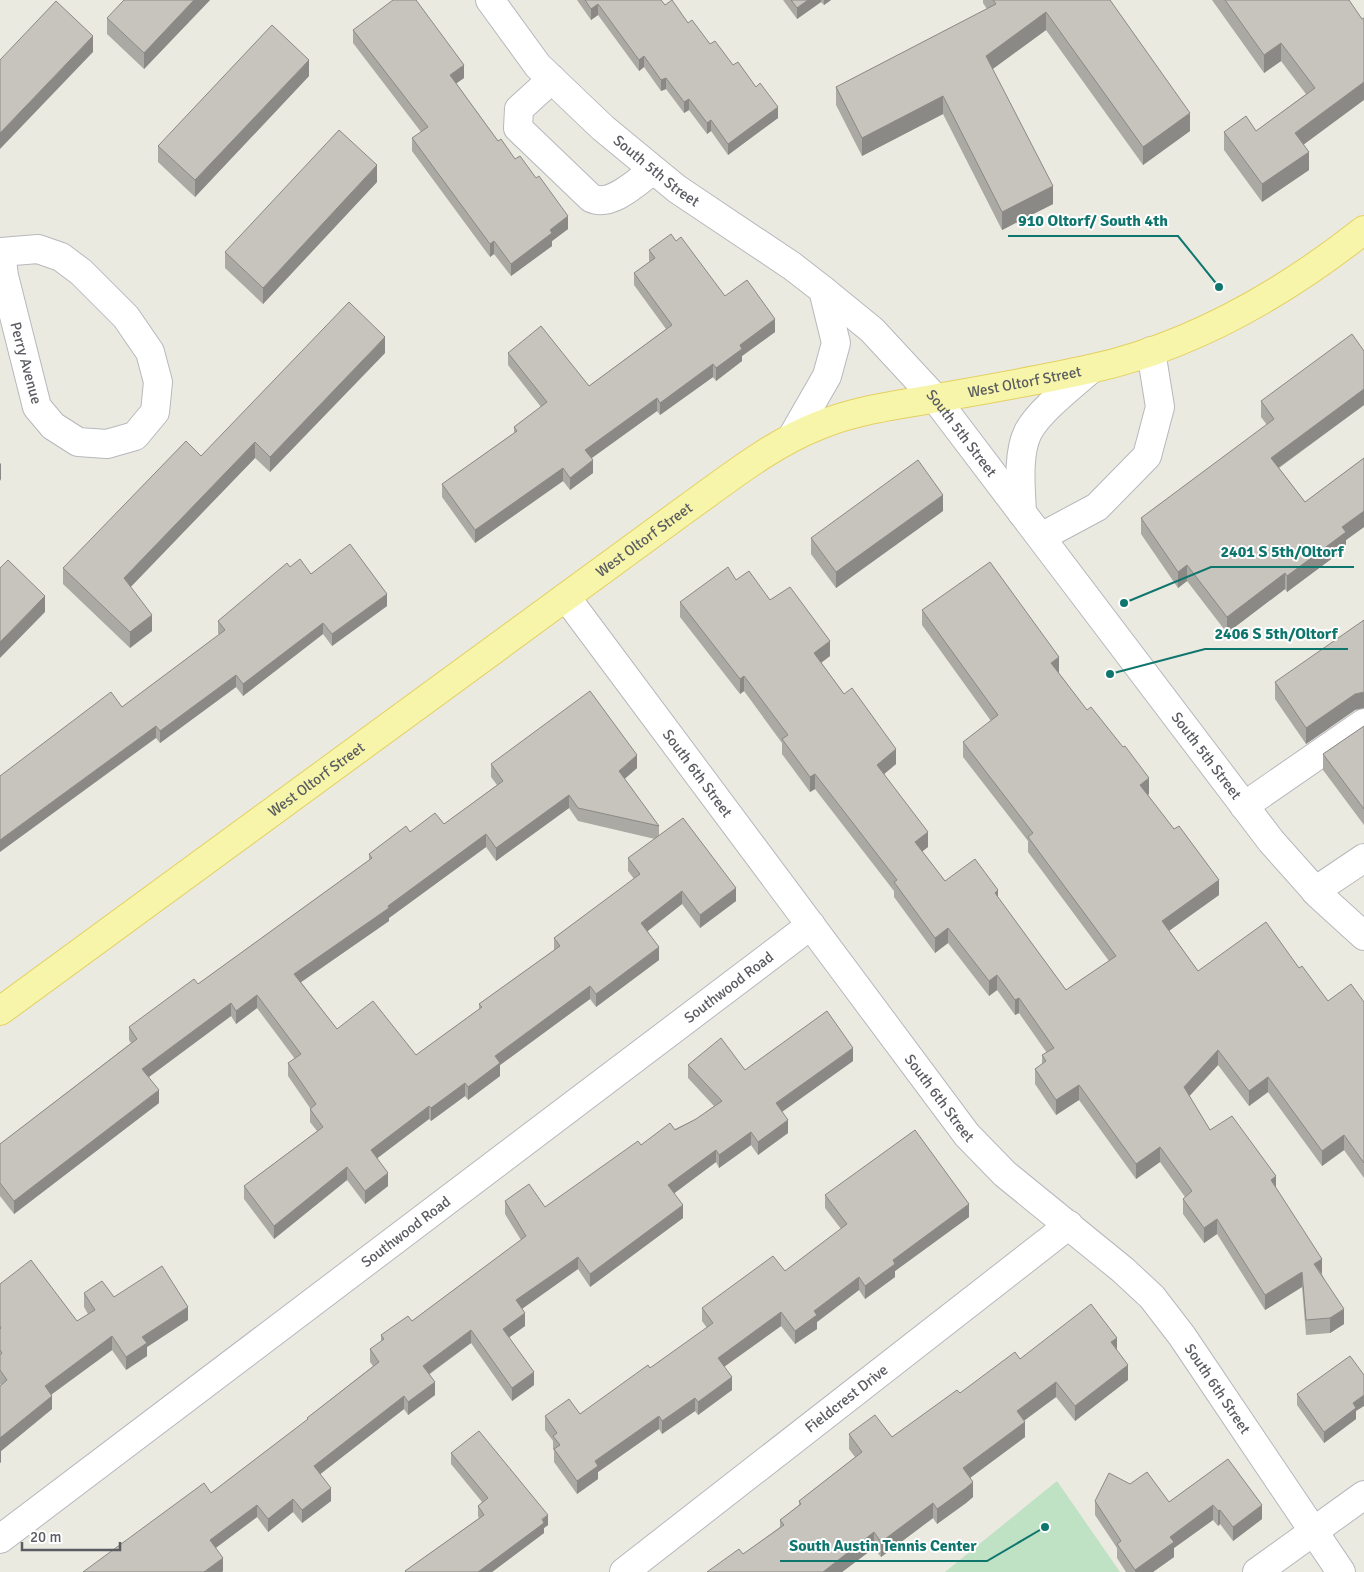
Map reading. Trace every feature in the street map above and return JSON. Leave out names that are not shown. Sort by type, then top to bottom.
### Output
[{"type":"main road","name":"West Oltorf Street","points":[[0,1011],[745,467],[792,437],[854,413],[1091,369],[1151,351],[1220,323],[1277,292],[1328,258],[1364,230]]},
{"type":"street","name":"South 5th Street","points":[[490,0],[538,66],[602,128],[676,189],[792,266],[872,330],[935,398],[1271,841],[1314,891],[1364,936]]},
{"type":"street","points":[[552,79],[519,108],[518,128],[592,198],[597,201],[606,200],[621,193],[653,170]]},
{"type":"street","name":"Perry Avenue","points":[[38,250],[61,257],[102,292],[126,317],[150,352],[158,382],[155,412],[134,436],[107,444],[78,442],[53,426],[37,407],[4,276],[0,252],[38,250]]},
{"type":"street","points":[[792,437],[827,376],[836,343],[823,290]]},
{"type":"street","points":[[1041,537],[1097,507],[1147,456],[1160,407],[1151,351]]},
{"type":"street","points":[[1022,513],[1020,472],[1028,432],[1050,405],[1091,369]]},
{"type":"street","name":"South 6th Street","points":[[566,597],[967,1135],[1005,1174],[1069,1225],[1152,1297],[1182,1336],[1341,1572]]},
{"type":"street","points":[[1244,806],[1364,723]]},
{"type":"street","points":[[1314,891],[1364,858]]},
{"type":"street","name":"Southwood Road","points":[[0,1539],[812,926]]},
{"type":"street","name":"Fieldcrest Drive","points":[[624,1572],[1069,1225]]},
{"type":"street","points":[[1256,1572],[1364,1495]]},
{"type":"green space","points":[[1057,1481],[1120,1572],[945,1572]]},
{"type":"building","points":[[124,0],[194,0],[144,53],[107,18]]},
{"type":"building","points":[[393,0],[416,0],[464,65],[450,75],[498,141],[501,139],[515,159],[520,156],[536,178],[539,176],[568,216],[550,230],[552,233],[511,264],[494,241],[490,244],[412,138],[428,127],[353,30]]},
{"type":"building","points":[[585,0],[661,0],[665,5],[672,0],[688,23],[692,20],[710,44],[715,41],[733,65],[738,62],[756,87],[760,83],[778,107],[728,144],[711,120],[707,123],[689,99],[684,102],[666,78],[661,80],[644,56],[639,60],[598,4],[591,9]]},
{"type":"building","points":[[791,0],[808,0],[797,8]]},
{"type":"building","points":[[993,0],[1110,0],[1190,113],[1143,147],[1046,12],[986,56],[1053,186],[1002,212],[943,96],[862,138],[836,87],[996,4]]},
{"type":"building","points":[[1225,0],[1349,0],[1362,19],[1364,18],[1364,82],[1295,133],[1309,152],[1262,184],[1224,132],[1246,116],[1256,131],[1315,88],[1281,43],[1264,55]]},
{"type":"building","points":[[56,1],[93,36],[0,133],[0,60]]},
{"type":"building","points":[[272,25],[309,60],[195,180],[158,146]]},
{"type":"building","points":[[339,130],[377,165],[263,288],[225,252]]},
{"type":"building","points":[[671,234],[676,241],[681,237],[725,296],[747,280],[775,319],[740,345],[742,349],[716,368],[713,364],[660,403],[657,398],[585,450],[593,460],[570,478],[563,468],[475,530],[442,484],[517,431],[514,427],[547,402],[508,353],[541,326],[589,386],[672,325],[634,273],[655,258],[649,250]]},
{"type":"building","points":[[349,302],[385,337],[270,457],[255,442],[124,578],[152,615],[130,632],[63,568],[186,441],[201,456]]},
{"type":"building","points":[[1352,334],[1364,351],[1364,389],[1271,458],[1305,502],[1364,458],[1364,511],[1342,527],[1346,532],[1287,576],[1285,573],[1227,617],[1187,565],[1178,572],[1141,518],[1274,419],[1261,401]]},
{"type":"building","points":[[918,460],[943,495],[836,572],[811,538]]},
{"type":"building","points":[[350,544],[387,594],[332,634],[323,623],[243,684],[236,675],[160,731],[156,726],[0,840],[0,776],[111,692],[122,707],[225,630],[218,621],[287,563],[290,567],[300,559],[311,574]]},
{"type":"building","points":[[8,560],[45,596],[0,642],[0,568]]},
{"type":"building","points":[[990,562],[1059,657],[1051,663],[1087,710],[1091,707],[1123,747],[1125,746],[1149,778],[1140,785],[1174,829],[1179,826],[1219,880],[1162,921],[1198,971],[1266,922],[1299,968],[1302,966],[1328,1001],[1351,984],[1364,1002],[1364,1163],[1344,1135],[1322,1151],[1268,1077],[1249,1091],[1218,1050],[1184,1087],[1210,1130],[1232,1116],[1276,1176],[1271,1180],[1322,1259],[1314,1264],[1344,1309],[1330,1318],[1306,1320],[1302,1272],[1265,1295],[1217,1219],[1204,1228],[1183,1199],[1192,1191],[1160,1147],[1136,1164],[1079,1085],[1056,1100],[1035,1069],[1046,1061],[1042,1055],[1054,1048],[1019,998],[1015,1000],[997,975],[989,981],[948,928],[935,938],[894,882],[897,880],[815,774],[810,777],[782,739],[788,735],[744,676],[740,679],[680,602],[728,567],[736,580],[749,571],[770,600],[790,587],[830,641],[814,653],[844,694],[852,688],[896,749],[877,765],[928,832],[915,842],[945,881],[975,859],[998,890],[995,893],[1066,990],[1116,956],[1028,837],[1033,833],[963,742],[998,715],[922,610]]},
{"type":"building","points":[[1364,620],[1364,692],[1355,694],[1306,728],[1275,682]]},
{"type":"building","points":[[590,691],[637,755],[619,771],[659,826],[578,808],[569,795],[496,848],[486,834],[388,906],[389,908],[294,974],[337,1029],[373,1001],[416,1055],[482,1007],[479,1004],[560,946],[554,938],[640,874],[628,858],[683,818],[736,888],[700,915],[682,891],[641,923],[659,947],[596,994],[590,986],[495,1056],[500,1063],[468,1087],[465,1083],[431,1108],[429,1106],[371,1150],[388,1173],[365,1191],[347,1167],[274,1226],[244,1186],[323,1127],[310,1109],[316,1104],[288,1063],[301,1054],[257,995],[236,1011],[231,1003],[142,1069],[159,1090],[14,1201],[0,1183],[0,1144],[137,1039],[129,1027],[194,979],[198,984],[372,858],[369,854],[406,826],[410,832],[435,813],[444,824],[503,781],[491,764]]},
{"type":"building","points":[[1364,726],[1364,809],[1323,754]]},
{"type":"building","points":[[827,1011],[853,1048],[776,1103],[788,1120],[758,1142],[751,1132],[719,1155],[716,1150],[668,1185],[683,1205],[590,1274],[578,1257],[516,1300],[525,1313],[503,1329],[534,1372],[512,1388],[471,1330],[423,1366],[435,1382],[408,1402],[404,1396],[314,1466],[331,1488],[302,1510],[293,1499],[268,1519],[257,1505],[210,1540],[223,1558],[204,1572],[83,1572],[204,1483],[211,1493],[379,1362],[370,1349],[384,1339],[381,1335],[408,1316],[412,1321],[526,1236],[505,1201],[529,1184],[545,1207],[638,1141],[641,1145],[670,1123],[675,1130],[696,1119],[722,1101],[688,1065],[721,1038],[745,1070]]},
{"type":"building","points":[[915,1130],[969,1204],[893,1260],[895,1264],[865,1286],[859,1277],[814,1311],[817,1315],[795,1331],[781,1312],[718,1358],[732,1377],[698,1402],[695,1398],[662,1421],[659,1416],[595,1461],[598,1466],[577,1481],[554,1449],[560,1445],[553,1436],[557,1433],[545,1416],[569,1399],[580,1414],[648,1365],[650,1368],[713,1323],[702,1308],[773,1256],[785,1271],[847,1224],[825,1195]]},
{"type":"building","points":[[31,1260],[77,1321],[95,1310],[84,1293],[102,1281],[114,1297],[162,1266],[188,1307],[142,1337],[147,1343],[126,1357],[112,1336],[45,1386],[52,1396],[0,1438],[0,1386],[7,1380],[0,1370],[0,1355],[2,1353],[0,1350],[0,1284]]},
{"type":"building","points":[[1091,1304],[1117,1338],[1111,1342],[1128,1365],[1075,1406],[1056,1382],[1017,1411],[1025,1422],[963,1468],[973,1482],[937,1509],[933,1503],[881,1542],[874,1532],[823,1572],[707,1572],[739,1549],[743,1554],[784,1525],[780,1520],[801,1504],[799,1501],[862,1452],[849,1434],[875,1415],[892,1437],[957,1390],[960,1393],[1015,1352],[1020,1359]]},
{"type":"building","points":[[1350,1356],[1364,1375],[1364,1395],[1353,1403],[1356,1408],[1324,1432],[1297,1394]]},
{"type":"building","points":[[479,1431],[548,1515],[542,1519],[544,1523],[478,1572],[406,1572],[484,1515],[478,1506],[488,1498],[451,1453]]},
{"type":"building","points":[[1228,1459],[1262,1505],[1233,1527],[1220,1510],[1218,1511],[1213,1505],[1170,1537],[1174,1542],[1135,1570],[1117,1544],[1121,1541],[1095,1501],[1109,1473],[1130,1484],[1147,1472],[1169,1502]]},
{"type":"place","name":"910 Oltorf/ South 4th","points":[[1219,287]]},
{"type":"place","name":"2401 S 5th/Oltorf","points":[[1124,603]]},
{"type":"place","name":"2406 S 5th/Oltorf","points":[[1110,674]]},
{"type":"place","name":"South Austin Tennis Center","points":[[1045,1527]]}]
